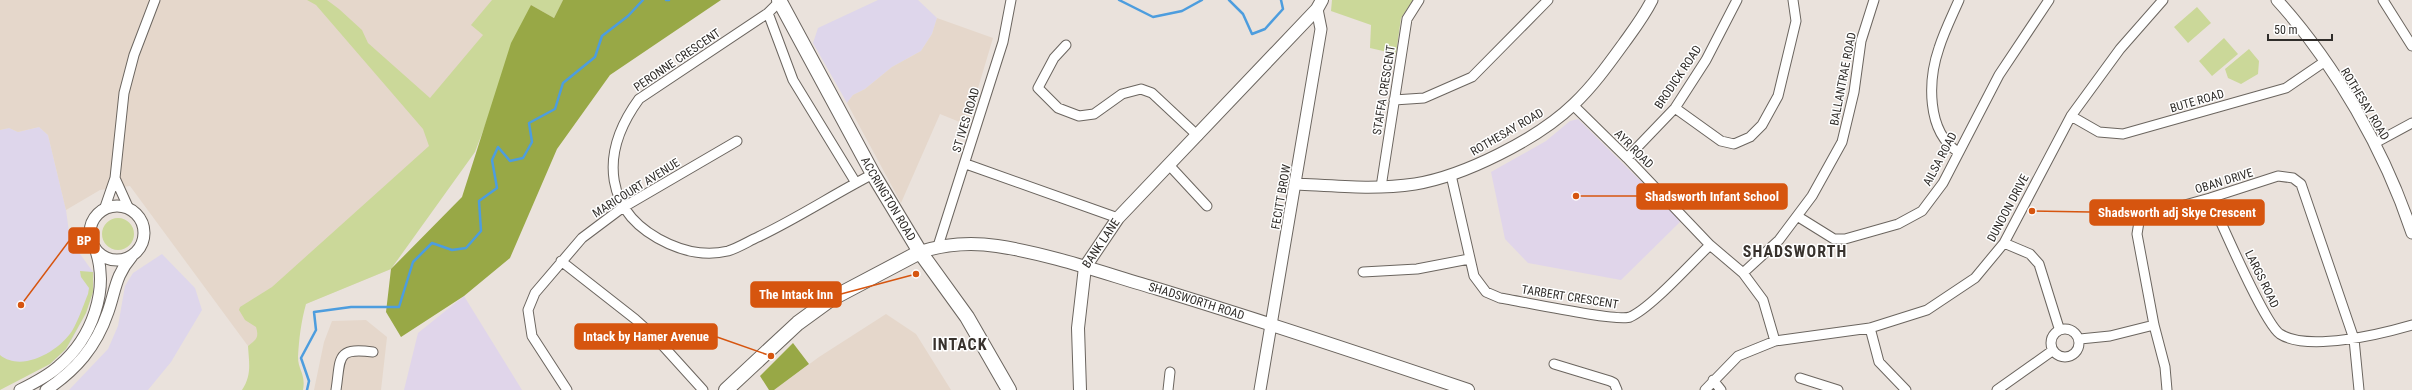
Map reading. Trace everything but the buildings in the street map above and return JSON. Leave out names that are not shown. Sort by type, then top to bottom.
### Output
[{"type":"main road","name":"ACCRINGTON ROAD","points":[[779,0],[873,174],[920,252],[967,317],[1009,390]]},
{"type":"main road","name":"BANK LANE","points":[[1080,390],[1078,328],[1085,267],[1118,218],[1198,136],[1319,5]]},
{"type":"main road","name":"SHADSWORTH ROAD","points":[[920,252],[938,246],[962,244],[997,246],[1085,267],[1272,324],[1468,390]]},
{"type":"main road","points":[[726,390],[798,323],[831,299],[920,252]]},
{"type":"street","points":[[104,210],[115,178],[124,93],[134,55],[156,0]]},
{"type":"street","name":"PERONNE CRESCENT","points":[[779,0],[768,13],[639,99],[626,116],[618,135],[614,151],[613,177],[622,208],[649,235],[679,248],[702,253],[728,251],[776,228],[873,174]]},
{"type":"street","name":"ST IVES ROAD","points":[[938,246],[966,164],[1003,42],[1011,0]]},
{"type":"street","name":"STAFFA CRESCENT","points":[[1381,187],[1407,19],[1419,0]]},
{"type":"street","points":[[1394,100],[1424,98],[1472,77],[1548,0]]},
{"type":"street","name":"ROTHESAY ROAD","points":[[1297,184],[1359,188],[1416,184],[1451,175],[1479,165],[1546,126],[1573,105],[1603,74],[1646,12],[1652,0]]},
{"type":"street","name":"BRODICK ROAD","points":[[1627,158],[1675,108],[1706,60],[1737,0]]},
{"type":"street","points":[[1675,108],[1721,142],[1734,144],[1750,137],[1762,125],[1778,96],[1796,21],[1793,0]]},
{"type":"street","name":"BALLANTRAE ROAD","points":[[1743,273],[1779,240],[1812,196],[1842,142],[1854,92],[1861,41],[1874,0]]},
{"type":"street","points":[[1958,152],[1946,142],[1939,130],[1932,95],[1938,49],[1959,0]]},
{"type":"street","name":"AILSA ROAD","points":[[1797,216],[1839,240],[1903,222],[1922,211],[1936,194],[1999,75],[2049,0]]},
{"type":"street","name":"DUNOON DRIVE","points":[[1705,390],[1713,380],[1738,356],[1775,342],[1870,328],[1927,310],[1975,278],[2004,243],[2071,116],[2120,49],[2164,0]]},
{"type":"street","points":[[2383,0],[2412,46]]},
{"type":"street","name":"ROTHESAY ROAD","points":[[2280,1],[2324,62],[2374,144],[2405,212],[2412,233]]},
{"type":"street","name":"FECITT BROW","points":[[1260,390],[1297,184],[1322,29],[1319,5]]},
{"type":"street","name":"ACCRINGTON ROAD","points":[[768,13],[793,80],[856,183]]},
{"type":"street","points":[[1066,45],[1054,58],[1038,88],[1058,108],[1079,116],[1094,114],[1122,94],[1141,88],[1152,93],[1198,136]]},
{"type":"street","name":"BUTE ROAD","points":[[2071,116],[2099,132],[2123,134],[2286,88],[2324,62]]},
{"type":"street","name":"AYR ROAD","points":[[1573,105],[1627,158],[1710,245],[1743,273],[1763,300],[1775,342]]},
{"type":"street","points":[[2374,144],[2412,123]]},
{"type":"street","name":"MARICOURT AVENUE","points":[[566,390],[532,336],[528,310],[535,293],[582,238],[622,208],[737,141]]},
{"type":"street","points":[[966,164],[1118,218]]},
{"type":"street","points":[[1169,165],[1207,206]]},
{"type":"street","name":"TARBERT CRESCENT","points":[[1451,175],[1469,259],[1478,282],[1492,295],[1610,317],[1623,318],[1630,316],[1648,304],[1710,245]]},
{"type":"street","name":"OBAN DRIVE","points":[[2167,390],[2165,367],[2154,325],[2138,234],[2139,222],[2145,216],[2210,198],[2278,176],[2293,178],[2301,184],[2354,339],[2359,390]]},
{"type":"street","points":[[46,390],[70,373],[91,349],[109,311],[117,276],[132,255],[139,249],[144,235],[141,220],[129,209],[115,178]]},
{"type":"street","name":"LARGS ROAD","points":[[2210,198],[2265,314],[2280,334],[2303,341],[2354,339],[2412,325]]},
{"type":"street","points":[[20,390],[60,366],[82,339],[95,309],[102,285],[102,269],[91,229],[97,216],[104,210],[116,206],[129,209]]},
{"type":"street","points":[[2004,243],[2030,254],[2039,264],[2059,328]]},
{"type":"street","points":[[95,248],[108,258],[116,260],[132,255]]},
{"type":"street","points":[[1363,272],[1417,270],[1469,259]]},
{"type":"street","points":[[561,261],[640,323],[703,390]]},
{"type":"street","points":[[2080,340],[2110,336],[2154,325]]},
{"type":"street","points":[[1870,328],[1879,362],[1906,390]]},
{"type":"street","points":[[2052,351],[2061,357],[2071,357],[2080,348],[2080,340],[2071,329],[2059,328]]},
{"type":"street","points":[[2052,351],[2051,338],[2059,328]]},
{"type":"street","points":[[336,390],[342,357],[346,352],[354,349],[373,352]]},
{"type":"street","points":[[1997,390],[2052,351]]},
{"type":"street","points":[[1554,364],[1610,381],[1614,383],[1617,390]]},
{"type":"street","points":[[1168,390],[1170,372]]},
{"type":"street","points":[[1800,378],[1838,390]]},
{"type":"street","points":[[1713,380],[1721,390]]},
{"type":"shaded area","points":[[0,0],[563,0],[391,269],[303,305],[248,346],[130,186],[100,190],[66,210],[48,135],[39,127],[18,132],[9,128],[0,130]]},
{"type":"shaded area","points":[[878,0],[918,0],[937,18],[932,34],[921,51],[892,67],[865,89],[853,95],[847,103],[813,43],[818,28]]},
{"type":"shaded area","points":[[937,18],[993,38],[967,125],[940,114],[901,203],[847,103],[853,95],[865,89],[892,67],[921,51],[932,34]]},
{"type":"shaded area","points":[[1578,119],[1681,221],[1621,280],[1528,263],[1505,239],[1491,172],[1546,141],[1570,121]]},
{"type":"shaded area","points":[[39,127],[48,135],[66,210],[70,240],[93,272],[93,292],[86,313],[74,336],[66,349],[50,364],[0,371],[0,130],[9,128],[18,132]]},
{"type":"shaded area","points":[[162,254],[195,288],[202,310],[171,362],[148,390],[69,390],[108,349],[118,326],[125,286],[133,273]]},
{"type":"shaded area","points":[[464,296],[522,390],[404,390],[418,333]]},
{"type":"shaded area","points":[[886,314],[916,334],[951,390],[774,390],[819,357]]},
{"type":"shaded area","points":[[366,320],[387,337],[381,390],[314,390],[324,342],[332,321]]},
{"type":"green space","points":[[307,0],[327,0],[339,9],[362,30],[368,43],[430,98],[483,35],[471,25],[492,0],[563,0],[554,18],[531,5],[475,152],[391,269],[306,304],[300,330],[298,357],[303,376],[303,390],[242,390],[249,374],[248,346],[255,340],[257,333],[256,327],[245,320],[239,310],[240,307],[272,287],[429,146],[423,129],[316,5]]},
{"type":"green space","points":[[563,0],[721,0],[610,75],[557,149],[510,258],[464,296],[401,337],[386,312],[391,269],[462,197],[511,43],[531,5],[554,18]]},
{"type":"green space","points":[[1332,0],[1413,0],[1401,18],[1396,54],[1370,48],[1371,25],[1331,11]]},
{"type":"green space","points":[[2197,7],[2211,23],[2188,43],[2174,27]]},
{"type":"green space","points":[[2224,38],[2238,54],[2212,76],[2199,61]]},
{"type":"green space","points":[[2249,49],[2259,61],[2258,74],[2241,84],[2228,78],[2225,69]]},
{"type":"green space","points":[[115,218],[121,218],[130,222],[134,234],[130,246],[121,250],[115,250],[106,246],[102,237],[102,231],[106,222]]},
{"type":"green space","points":[[80,271],[93,272],[93,292],[86,313],[66,349],[50,364],[0,390],[0,355],[9,360],[19,362],[29,361],[58,346],[72,331],[81,312],[89,288],[81,277]]},
{"type":"green space","points":[[793,343],[809,364],[774,390],[769,390],[760,376]]},
{"type":"waterway","points":[[307,390],[309,381],[301,358],[316,330],[314,312],[351,307],[399,307],[413,262],[432,243],[452,250],[466,248],[481,231],[479,201],[497,188],[492,160],[498,147],[510,161],[523,158],[532,142],[529,123],[555,109],[563,83],[595,57],[602,36],[628,16],[643,0]]},
{"type":"waterway","points":[[1119,0],[1153,17],[1182,11],[1202,0]]},
{"type":"waterway","points":[[1229,0],[1243,14],[1252,34],[1265,29],[1283,9],[1281,0]]},
{"type":"place","name":"Shadsworth Infant School","points":[[1576,196]]},
{"type":"place","name":"Shadsworth adj Skye Crescent","points":[[2032,211]]},
{"type":"place","name":"The Intack Inn","points":[[916,274]]},
{"type":"place","name":"BP","points":[[21,305]]},
{"type":"place","name":"Intack by Hamer Avenue","points":[[771,356]]},
{"type":"district","name":"SHADSWORTH","points":[[1795,251]]},
{"type":"district","name":"INTACK","points":[[960,344]]}]
